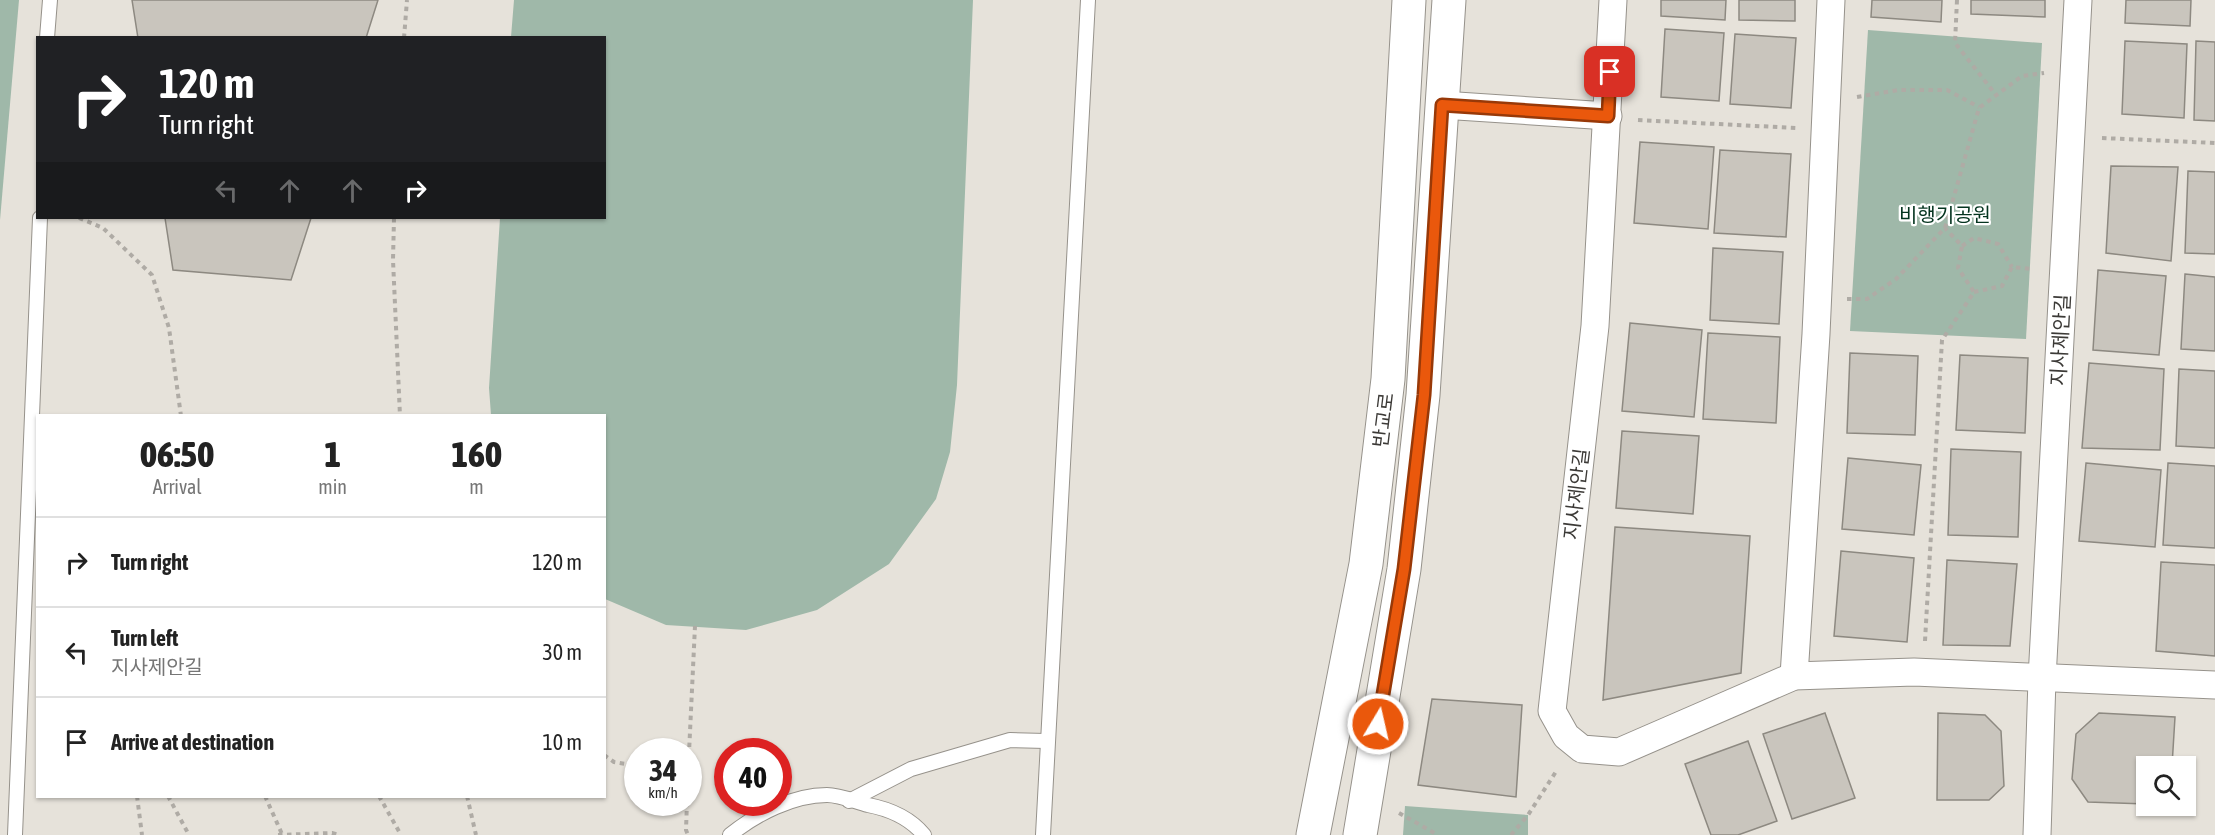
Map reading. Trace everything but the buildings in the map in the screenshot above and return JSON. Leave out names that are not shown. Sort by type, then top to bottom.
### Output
[{"type":"street","name":"반교로","points":[[1311,834],[1366,564],[1388,379],[1409,0]]},
{"type":"street","name":"반교로","points":[[1360,835],[1404,569],[1424,395],[1449,0]]},
{"type":"street","name":"지사제안길","points":[[1613,0],[1618,118],[1552,711],[1566,736],[1582,749],[1619,752],[1794,676],[1914,672],[2215,685]]},
{"type":"street","points":[[1794,676],[1816,334],[1831,0]]},
{"type":"street","name":"지사제안길","points":[[2042,679],[2078,0]]},
{"type":"street","points":[[1442,105],[1618,118]]},
{"type":"street","points":[[2037,835],[2042,679]]},
{"type":"lane","points":[[47,36],[50,0]]},
{"type":"lane","points":[[1043,835],[1046,741],[1078,220],[1088,0]]},
{"type":"lane","points":[[15,835],[40,219]]},
{"type":"lane","points":[[849,801],[911,770],[1010,740],[1046,741]]},
{"type":"lane","points":[[730,835],[749,819],[788,803],[828,795],[886,809],[916,826],[924,835]]},
{"type":"path","points":[[404,36],[407,0]]},
{"type":"path","points":[[1957,0],[1955,43],[1996,95]]},
{"type":"path","points":[[1835,299],[1867,298],[1896,279],[1945,228],[1979,108],[2022,76],[2054,71]]},
{"type":"path","points":[[1847,98],[1899,90],[1947,90],[1979,108]]},
{"type":"path","points":[[1618,118],[1799,128]]},
{"type":"path","points":[[2093,137],[2215,143]]},
{"type":"path","points":[[81,219],[103,228],[152,275],[169,328],[181,414]]},
{"type":"path","points":[[394,219],[393,260],[400,414]]},
{"type":"path","points":[[1945,228],[1962,246]]},
{"type":"path","points":[[1974,292],[1958,268],[1962,246],[1974,238],[1998,244],[2012,267]]},
{"type":"path","points":[[2012,267],[2034,269]]},
{"type":"path","points":[[1925,645],[1942,340],[1974,292],[2002,286],[2012,267]]},
{"type":"path","points":[[690,738],[695,626]]},
{"type":"path","points":[[606,756],[614,762],[624,764]]},
{"type":"path","points":[[1511,835],[1528,815],[1557,769]]},
{"type":"path","points":[[137,798],[142,835]]},
{"type":"path","points":[[169,798],[189,835]]},
{"type":"path","points":[[266,798],[281,834],[332,832],[339,835]]},
{"type":"path","points":[[380,798],[401,835]]},
{"type":"path","points":[[467,798],[476,835]]},
{"type":"path","points":[[1395,811],[1438,835]]},
{"type":"path","points":[[686,816],[688,835]]},
{"type":"green space","points":[[0,0],[19,0],[0,220]]},
{"type":"green space","points":[[514,0],[973,0],[957,385],[950,452],[936,499],[889,564],[817,610],[746,630],[666,625],[606,599],[606,414],[491,414],[489,388],[500,219],[606,219],[606,36],[511,36]]},
{"type":"green space","name":"비행기공원","points":[[1868,30],[2042,43],[2026,339],[1850,331]]},
{"type":"green space","points":[[1405,806],[1528,815],[1528,835],[1403,835]]},
{"type":"route","points":[[1378,724],[1404,569],[1424,395],[1442,105],[1608,116],[1610,72]]}]
